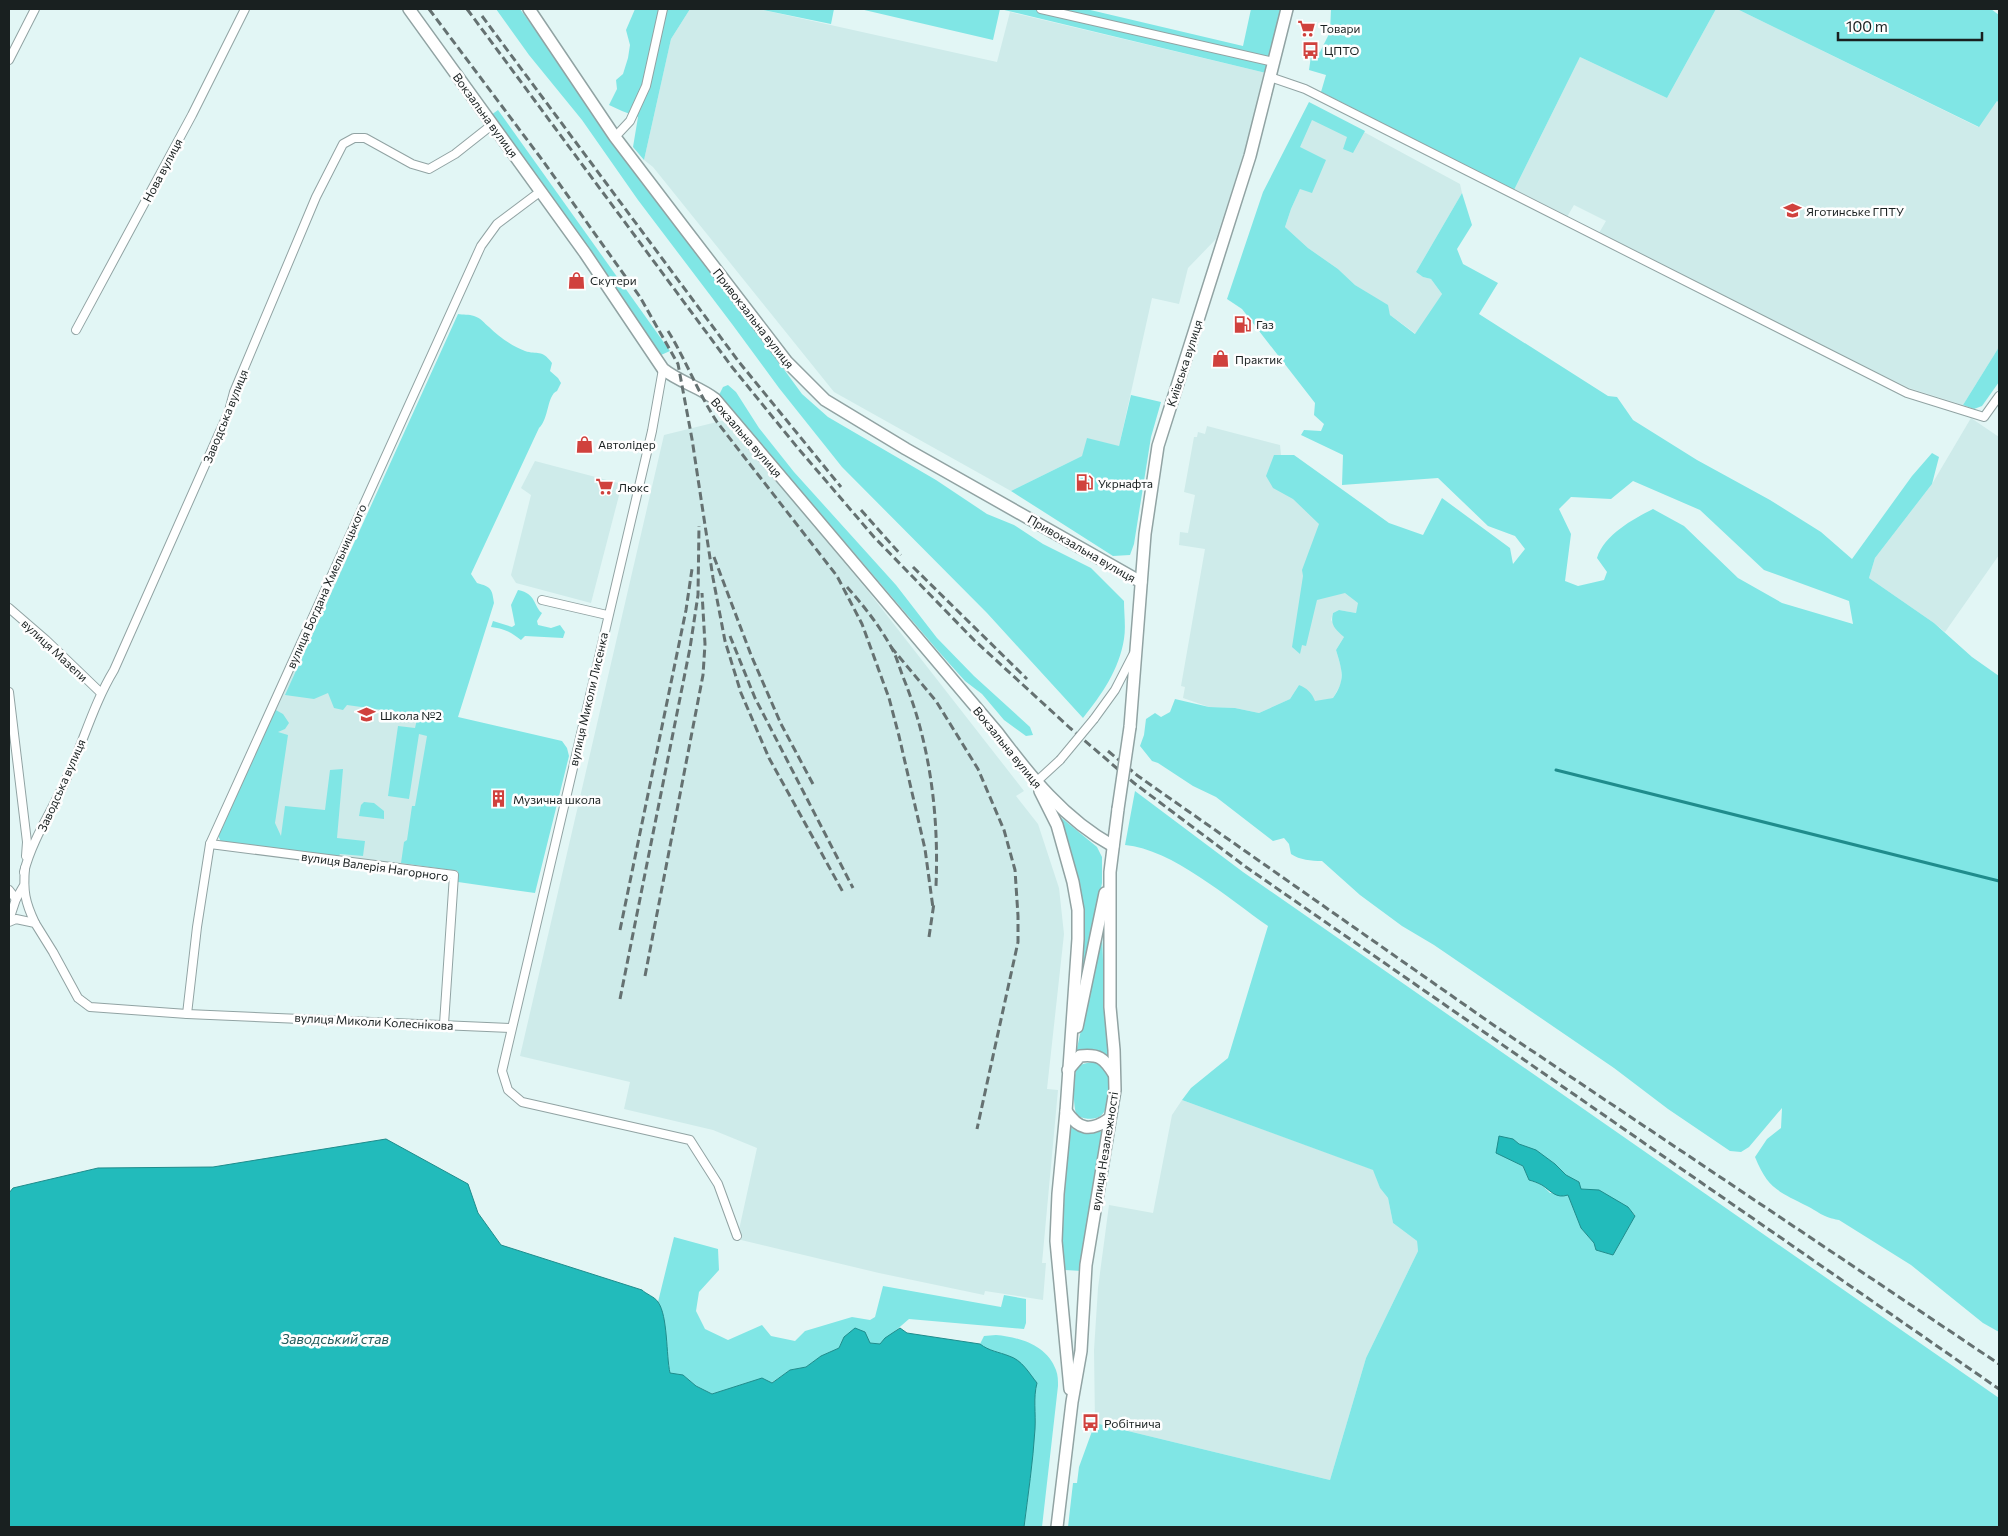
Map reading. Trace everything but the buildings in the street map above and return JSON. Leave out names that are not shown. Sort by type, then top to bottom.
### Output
[{"type":"street","points":[[9,60],[35,9]]},
{"type":"street","name":"Нова вулиця","points":[[76,330],[192,115],[245,9]]},
{"type":"street","name":"Вокзальна вулиця","points":[[409,9],[585,253],[663,370],[706,392],[715,399],[984,716],[1035,783],[1069,816],[1098,838],[1113,846]]},
{"type":"street","name":"Привокзальна вулиця","points":[[529,9],[616,137],[770,341],[787,362],[825,400],[1141,582]]},
{"type":"street","points":[[616,137],[630,121],[646,86],[663,9]]},
{"type":"street","points":[[1041,9],[1274,62]]},
{"type":"street","name":"Київська вулиця","points":[[1118,809],[1130,727],[1138,647],[1145,534],[1158,446],[1250,156],[1287,9]]},
{"type":"street","points":[[1270,77],[1305,89],[1907,393],[1984,417],[1999,396]]},
{"type":"street","name":"Заводська вулиця","points":[[24,872],[29,853],[68,775],[100,692],[114,670],[229,411],[234,392],[316,197],[344,144],[354,138],[365,138],[412,164],[429,169],[455,154],[493,124]]},
{"type":"street","name":"вулиця Богдана Хмельницького","points":[[187,1014],[196,928],[210,844],[481,246],[497,224],[541,191]]},
{"type":"street","name":"вулиця Миколи Лисенка","points":[[511,1028],[607,615],[652,431],[663,370]]},
{"type":"street","points":[[542,600],[607,615]]},
{"type":"street","name":"вулиця Мазепи","points":[[9,608],[46,640],[100,692]]},
{"type":"street","points":[[1068,1070],[1078,940],[1078,910],[1073,882],[1057,824],[1035,783],[1060,760],[1094,719],[1115,690],[1138,647]]},
{"type":"street","points":[[9,692],[27,842],[23,887],[16,899],[9,921]]},
{"type":"street","name":"вулиця Незалежності","points":[[1057,1527],[1072,1402],[1081,1350],[1086,1265],[1109,1119],[1113,1105],[1115,1075],[1110,1007],[1110,872],[1118,809]]},
{"type":"street","name":"вулиця Валерія Нагорного","points":[[210,844],[454,875],[444,1024]]},
{"type":"street","points":[[1068,1070],[1110,872]]},
{"type":"street","name":"вулиця Миколи Колеснікова","points":[[23,887],[32,922],[54,952],[78,998],[90,1007],[187,1014],[511,1028]]},
{"type":"street","points":[[9,890],[16,899]]},
{"type":"street","points":[[9,921],[16,918],[32,922]]},
{"type":"street","points":[[511,1028],[502,1071],[508,1090],[522,1102],[690,1140],[718,1184],[737,1236]]},
{"type":"street","points":[[1068,1070],[1080,1056],[1092,1055],[1102,1058],[1108,1063],[1115,1075]]},
{"type":"street","name":"вулиця Незалежності","points":[[1068,1070],[1056,1241],[1065,1349],[1072,1402]]},
{"type":"street","points":[[1066,1111],[1075,1122],[1091,1128],[1109,1119]]},
{"type":"shaded area","points":[[496,9],[520,9],[802,394],[828,417],[936,480],[987,514],[1014,525],[1043,544],[1091,568],[1124,601],[1125,634],[1122,650],[1114,671],[1103,691],[1083,718],[987,613],[842,467],[779,388],[638,200],[582,120],[529,55]]},
{"type":"shaded area","points":[[635,9],[690,9],[671,39],[644,160],[633,147],[638,117],[609,105],[617,89],[616,80],[623,74],[628,58],[630,45],[626,30]]},
{"type":"shaded area","points":[[690,9],[759,9],[997,62],[1010,12],[1266,73],[1245,150],[1216,239],[1188,268],[1179,304],[1152,298],[1119,446],[1082,456],[1011,491],[834,392],[653,167],[644,160],[671,39]]},
{"type":"shaded area","points":[[759,9],[834,9],[831,24]]},
{"type":"shaded area","points":[[860,9],[1000,9],[993,40]]},
{"type":"shaded area","points":[[1000,9],[1086,9],[1243,46],[1251,9],[1282,9],[1266,73]]},
{"type":"shaded area","points":[[1331,9],[1716,9],[1667,98],[1580,57],[1514,190],[1321,92],[1326,75],[1309,70],[1311,56],[1320,52],[1330,32]]},
{"type":"shaded area","name":"Яготинське ГПТУ","points":[[1716,9],[1737,9],[1978,127],[1997,101],[1999,103],[1999,347],[1963,405],[1909,388],[1599,233],[1606,221],[1574,205],[1567,217],[1514,190],[1580,57],[1667,98]]},
{"type":"shaded area","points":[[1737,9],[1991,9],[1999,15],[1999,103],[1997,101],[1979,127]]},
{"type":"shaded area","points":[[1309,102],[1365,131],[1353,153],[1343,149],[1347,137],[1312,120],[1300,147],[1326,160],[1312,193],[1300,189],[1285,227],[1308,248],[1338,269],[1355,285],[1388,305],[1390,315],[1415,334],[1442,294],[1431,279],[1423,277],[1416,272],[1462,193],[1472,225],[1457,249],[1463,264],[1498,283],[1479,314],[1608,396],[1617,397],[1633,420],[1697,460],[1770,500],[1821,532],[1852,559],[1912,476],[1932,453],[1939,457],[1932,484],[1875,558],[1869,578],[1934,623],[1972,657],[1999,676],[1999,1332],[1983,1323],[1911,1265],[1839,1220],[1829,1218],[1781,1192],[1770,1183],[1755,1157],[1767,1139],[1781,1128],[1782,1108],[1749,1147],[1741,1152],[1730,1151],[1668,1109],[1614,1068],[1434,945],[1402,926],[1360,895],[1322,861],[1306,860],[1291,854],[1289,844],[1284,838],[1273,841],[1216,797],[1193,786],[1152,761],[1140,746],[1144,735],[1146,719],[1155,713],[1161,717],[1170,712],[1175,699],[1209,707],[1235,708],[1259,713],[1290,699],[1299,685],[1309,691],[1315,701],[1333,698],[1340,686],[1342,675],[1336,650],[1344,637],[1334,626],[1332,621],[1333,613],[1339,610],[1356,613],[1358,603],[1345,593],[1317,600],[1306,646],[1302,645],[1300,654],[1292,647],[1303,576],[1302,570],[1319,524],[1293,499],[1273,488],[1266,476],[1274,455],[1294,455],[1389,523],[1423,535],[1442,498],[1510,548],[1513,564],[1525,549],[1515,536],[1488,526],[1438,478],[1342,485],[1343,455],[1301,435],[1304,430],[1321,431],[1324,424],[1314,415],[1315,403],[1242,309],[1227,299],[1263,192]],"holes":[[[1633,481],[1700,510],[1764,570],[1849,601],[1853,624],[1782,603],[1738,578],[1684,526],[1653,509],[1620,529],[1606,542],[1597,558],[1607,572],[1604,580],[1578,586],[1565,581],[1571,534],[1559,509],[1571,497],[1611,499]]]},
{"type":"shaded area","points":[[1314,105],[1460,184],[1462,193],[1416,272],[1423,277],[1431,279],[1442,294],[1416,334],[1390,315],[1387,305],[1355,285],[1285,227],[1300,189],[1277,174]]},
{"type":"shaded area","points":[[498,110],[670,351],[661,355],[491,115]]},
{"type":"shaded area","points":[[458,314],[476,317],[516,347],[545,356],[552,363],[550,371],[561,383],[551,397],[545,419],[539,428],[471,574],[477,583],[490,589],[494,603],[458,717],[562,741],[567,748],[569,756],[535,893],[458,882],[458,871],[401,863],[404,842],[407,840],[412,806],[415,806],[427,736],[419,734],[409,799],[388,796],[398,726],[415,728],[418,715],[347,705],[343,710],[334,708],[328,693],[314,699],[285,695]]},
{"type":"shaded area","points":[[1999,347],[1999,382],[1982,406],[1974,409],[1963,405]]},
{"type":"shaded area","points":[[728,385],[736,392],[759,428],[794,472],[896,585],[937,638],[974,676],[1030,727],[1033,735],[1026,736],[1004,720],[982,694],[965,681],[939,652],[719,395],[723,387]]},
{"type":"shaded area","points":[[1131,395],[1161,402],[1151,437],[1134,544],[1130,555],[1113,556],[1011,491],[1082,456],[1087,438],[1119,446]]},
{"type":"shaded area","points":[[1971,418],[1999,437],[1999,555],[1945,632],[1869,578],[1875,558],[1932,484]]},
{"type":"shaded area","points":[[725,420],[868,591],[1024,791],[1016,796],[1038,824],[1059,888],[1064,934],[1047,1089],[1058,1090],[1042,1263],[1046,1263],[1043,1300],[985,1291],[984,1295],[879,1273],[737,1239],[757,1148],[713,1130],[624,1109],[630,1082],[520,1056],[664,435]]},
{"type":"shaded area","points":[[1207,426],[1280,445],[1285,492],[1324,500],[1359,603],[1356,613],[1339,610],[1333,613],[1331,620],[1344,637],[1336,650],[1341,667],[1341,684],[1333,698],[1315,702],[1299,685],[1290,699],[1259,713],[1235,708],[1209,707],[1183,698],[1185,687],[1181,686],[1205,549],[1179,545],[1180,532],[1188,533],[1195,495],[1184,492],[1194,437],[1197,437],[1198,432],[1205,434]]},
{"type":"shaded area","points":[[535,461],[622,484],[591,603],[516,583],[511,575],[531,495],[521,488]]},
{"type":"shaded area","name":"Школа №2","points":[[346,551],[386,570],[429,730],[411,865],[219,838]]},
{"type":"shaded area","points":[[518,590],[532,597],[542,613],[537,621],[538,625],[551,628],[560,625],[565,632],[563,638],[525,636],[521,640],[508,631],[491,627],[493,621],[512,627],[515,625],[511,605]]},
{"type":"shaded area","points":[[274,709],[283,714],[289,723],[285,729],[278,732],[288,735],[275,823],[281,836],[285,806],[325,810],[330,770],[343,769],[337,838],[365,841],[363,856],[340,854],[336,862],[223,847],[218,835]]},
{"type":"shaded area","points":[[1135,791],[1243,872],[1999,1398],[1999,1527],[1068,1527],[1073,1483],[1077,1483],[1079,1467],[1095,1423],[1330,1480],[1366,1358],[1418,1251],[1417,1241],[1393,1223],[1388,1198],[1380,1188],[1373,1170],[1182,1100],[1191,1088],[1228,1058],[1268,926],[1181,865],[1143,849],[1125,845]],"holes":[[[1513,1139],[1555,1164],[1565,1175],[1579,1182],[1581,1189],[1610,1198],[1635,1215],[1613,1255],[1596,1250],[1594,1243],[1581,1228],[1568,1194],[1550,1193],[1542,1185],[1529,1180],[1523,1166],[1496,1152]]]},
{"type":"shaded area","points":[[364,802],[374,803],[384,811],[384,819],[359,816],[361,805]]},
{"type":"shaded area","points":[[1058,815],[1097,847],[1102,857],[1102,883],[1075,1018],[1082,918]]},
{"type":"shaded area","points":[[1102,933],[1105,1014],[1109,1056],[1096,1050],[1076,1053]]},
{"type":"shaded area","points":[[1093,1062],[1099,1063],[1110,1076],[1109,1094],[1106,1110],[1102,1115],[1088,1119],[1077,1116],[1074,1083],[1078,1067]]},
{"type":"shaded area","points":[[1182,1100],[1374,1170],[1380,1188],[1388,1198],[1393,1223],[1417,1241],[1418,1251],[1366,1358],[1330,1480],[1095,1423],[1094,1350],[1098,1288],[1109,1205],[1153,1213],[1172,1115]]},
{"type":"shaded area","points":[[1067,1125],[1084,1133],[1102,1131],[1082,1271],[1065,1270],[1062,1240]]},
{"type":"shaded area","points":[[674,1237],[718,1249],[719,1270],[699,1292],[696,1311],[705,1329],[728,1340],[762,1325],[771,1336],[795,1341],[805,1331],[852,1317],[870,1320],[875,1317],[883,1286],[1001,1307],[1004,1295],[1026,1299],[1026,1323],[1024,1329],[909,1319],[880,1344],[844,1337],[839,1348],[821,1356],[806,1367],[790,1370],[771,1383],[762,1378],[712,1394],[696,1386],[683,1375],[670,1374],[664,1321],[658,1302]]},
{"type":"shaded area","points":[[996,1335],[1023,1340],[1039,1348],[1052,1361],[1057,1374],[1058,1386],[1042,1527],[1024,1527],[1034,1441],[1037,1383],[1009,1356],[987,1349],[980,1344],[984,1336]]},
{"type":"water","points":[[1499,1136],[1513,1139],[1519,1144],[1536,1150],[1566,1175],[1579,1182],[1581,1189],[1599,1190],[1628,1207],[1635,1216],[1613,1255],[1596,1250],[1594,1243],[1581,1228],[1568,1195],[1557,1195],[1542,1185],[1529,1180],[1523,1166],[1496,1153]]},
{"type":"water","name":"Заводський став","points":[[386,1139],[468,1184],[478,1213],[501,1245],[642,1290],[655,1299],[664,1316],[670,1373],[683,1375],[696,1386],[712,1394],[762,1378],[772,1383],[790,1370],[806,1367],[821,1356],[839,1348],[844,1337],[855,1328],[865,1332],[870,1343],[880,1344],[885,1338],[900,1328],[907,1333],[980,1344],[990,1350],[1018,1360],[1037,1383],[1034,1441],[1024,1527],[9,1527],[9,1193],[13,1188],[98,1168],[213,1167]]},
{"type":"waterway","points":[[1556,770],[1999,881]]},
{"type":"railway","points":[[429,9],[543,161],[640,297],[678,364],[725,641],[741,693],[769,758],[844,894]]},
{"type":"railway","points":[[467,9],[732,367],[797,447],[874,537],[974,640],[1070,728],[1134,783],[1246,867],[1999,1389]]},
{"type":"railway","points":[[482,16],[739,362],[841,487]]},
{"type":"railway","points":[[668,331],[717,422],[837,576],[862,624],[889,698],[899,736],[925,849],[933,908]]},
{"type":"railway","points":[[861,510],[901,555]]},
{"type":"railway","points":[[620,999],[690,648],[698,595],[699,526]]},
{"type":"railway","points":[[714,557],[751,655],[781,724],[814,786]]},
{"type":"railway","points":[[913,567],[1027,679]]},
{"type":"railway","points":[[620,930],[686,610],[692,569]]},
{"type":"railway","points":[[847,587],[875,622],[892,649],[920,727],[931,779],[934,806],[937,859],[936,886]]},
{"type":"railway","points":[[645,976],[703,675],[705,644],[702,593]]},
{"type":"railway","points":[[730,636],[755,698],[853,888]]},
{"type":"railway","points":[[891,647],[936,701],[978,769],[1004,830],[1015,870],[1018,942],[977,1129]]},
{"type":"railway","points":[[1108,751],[1138,776],[1492,1024],[1999,1364]]},
{"type":"railway","points":[[929,937],[934,903]]},
{"type":"place","name":"Товари","points":[[1306,28]]},
{"type":"place","name":"ЦПТО","points":[[1310,50]]},
{"type":"place","name":"Яготинське ГПТУ","points":[[1792,211]]},
{"type":"place","name":"Скутери","points":[[576,280]]},
{"type":"place","name":"Газ","points":[[1242,324]]},
{"type":"place","name":"Практик","points":[[1221,359]]},
{"type":"place","name":"Автолідер","points":[[584,444]]},
{"type":"place","name":"Укрнафта","points":[[1084,483]]},
{"type":"place","name":"Люкс","points":[[604,487]]},
{"type":"place","name":"Школа №2","points":[[366,715]]},
{"type":"place","name":"Музична школа","points":[[499,799]]},
{"type":"place","name":"Робітнича","points":[[1090,1423]]}]
